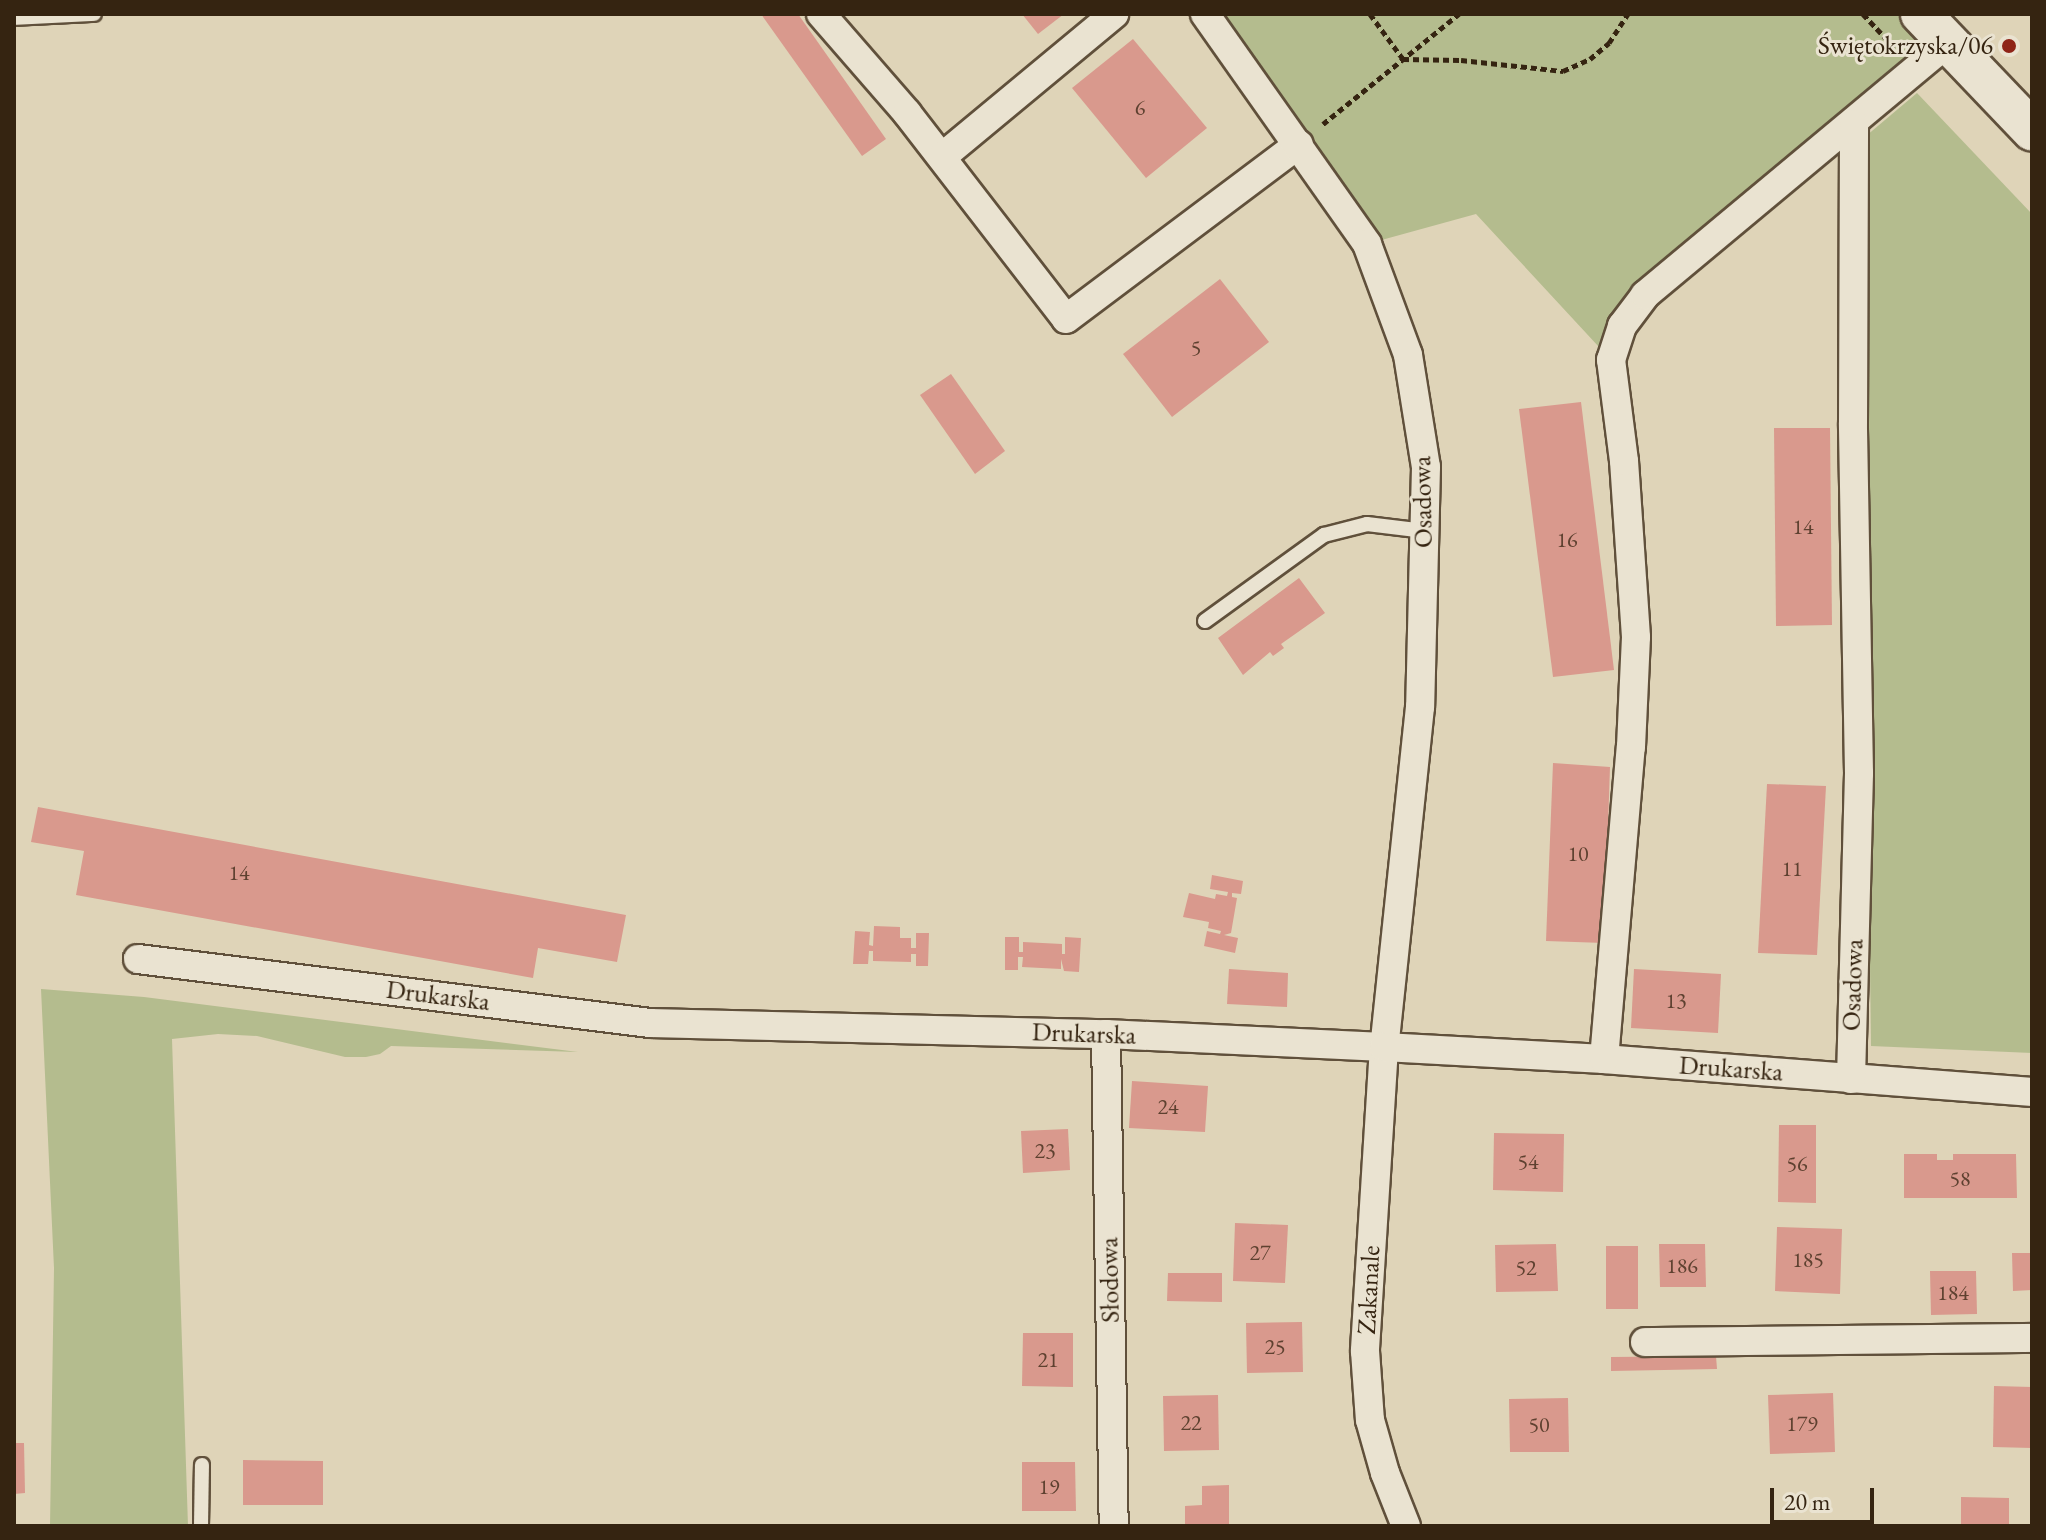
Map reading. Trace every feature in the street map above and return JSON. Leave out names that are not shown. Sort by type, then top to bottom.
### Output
[{"type":"street","points":[[821,14],[942,157],[1066,319],[1299,144]]},
{"type":"street","points":[[942,157],[1114,14]]},
{"type":"street","name":"Osadowa","points":[[1205,14],[1367,244],[1408,355],[1426,467],[1420,707],[1384,1047]]},
{"type":"street","points":[[1921,14],[2032,130]]},
{"type":"street","points":[[1604,1059],[1631,747],[1636,637],[1624,461],[1611,360],[1622,326],[1645,295],[1949,42]]},
{"type":"street","name":"Osadowa","points":[[1851,1079],[1859,773],[1853,423],[1854,124]]},
{"type":"street","name":"Drukarska","points":[[138,959],[650,1023],[1106,1034],[1384,1047],[1604,1059],[2032,1092]]},
{"type":"street","name":"Słodowa","points":[[1106,1034],[1114,1526]]},
{"type":"street","name":"Zakanale","points":[[1384,1047],[1365,1351],[1370,1420],[1385,1473],[1406,1526]]},
{"type":"street","points":[[1645,1342],[2032,1338]]},
{"type":"lane","points":[[14,18],[94,14]]},
{"type":"lane","points":[[1205,621],[1324,535],[1367,524],[1425,531]]},
{"type":"lane","points":[[201,1526],[202,1465]]},
{"type":"path","points":[[1370,14],[1403,59]]},
{"type":"path","points":[[1299,144],[1459,14]]},
{"type":"path","points":[[1403,59],[1461,60],[1563,71],[1590,59],[1609,43],[1628,14]]},
{"type":"path","points":[[1863,14],[1916,70]]},
{"type":"green space","points":[[1205,14],[1921,14],[1949,42],[1645,295],[1611,360],[1476,214],[1367,244]]},
{"type":"green space","points":[[1917,93],[2032,214],[2032,1053],[1871,1046],[1860,149],[1866,136]]},
{"type":"green space","points":[[41,989],[144,997],[578,1052],[391,1046],[380,1054],[345,1057],[257,1036],[218,1034],[172,1039],[188,1526],[50,1526],[54,1268]]},
{"type":"building","points":[[761,14],[798,14],[886,139],[862,156]]},
{"type":"building","points":[[1022,14],[1064,14],[1038,34]]},
{"type":"building","points":[[1133,39],[1207,128],[1146,178],[1072,88]]},
{"type":"building","points":[[1220,279],[1269,342],[1172,417],[1123,354]]},
{"type":"building","points":[[951,374],[1005,451],[975,474],[920,395]]},
{"type":"building","points":[[1581,402],[1614,670],[1553,677],[1519,409]]},
{"type":"building","points":[[1774,428],[1830,428],[1832,625],[1776,626]]},
{"type":"building","points":[[1299,578],[1325,613],[1281,644],[1284,648],[1273,656],[1270,652],[1243,675],[1218,638]]},
{"type":"building","points":[[1553,763],[1610,767],[1604,943],[1546,941]]},
{"type":"building","points":[[1767,784],[1826,786],[1817,955],[1758,953]]},
{"type":"building","points":[[38,807],[626,915],[617,962],[538,948],[533,978],[76,895],[84,851],[31,842]]},
{"type":"building","points":[[1212,875],[1243,881],[1241,894],[1232,893],[1232,897],[1237,898],[1231,933],[1224,935],[1238,938],[1235,953],[1204,946],[1207,931],[1220,934],[1221,931],[1208,928],[1209,922],[1183,917],[1189,893],[1215,899],[1216,894],[1227,896],[1228,892],[1210,889]]},
{"type":"building","points":[[874,926],[900,927],[900,938],[911,938],[911,948],[916,948],[916,933],[929,933],[928,966],[916,966],[916,954],[911,954],[911,962],[873,961],[873,951],[869,951],[868,964],[853,964],[855,931],[870,932],[869,945],[873,946]]},
{"type":"building","points":[[1005,937],[1019,937],[1019,952],[1023,952],[1023,942],[1062,944],[1062,954],[1065,954],[1065,937],[1081,938],[1079,972],[1064,971],[1061,959],[1061,969],[1022,967],[1023,957],[1018,957],[1018,970],[1005,970]]},
{"type":"building","points":[[1229,969],[1288,973],[1287,1007],[1227,1004]]},
{"type":"building","points":[[1634,969],[1721,974],[1718,1033],[1631,1028]]},
{"type":"building","points":[[1132,1081],[1208,1086],[1205,1132],[1129,1128]]},
{"type":"building","points":[[1779,1125],[1816,1125],[1816,1203],[1778,1202]]},
{"type":"building","points":[[1068,1129],[1070,1170],[1023,1173],[1021,1131]]},
{"type":"building","points":[[1494,1133],[1564,1134],[1563,1192],[1493,1190]]},
{"type":"building","points":[[1904,1154],[1937,1154],[1937,1160],[1953,1160],[1953,1154],[2016,1154],[2017,1198],[1904,1198]]},
{"type":"building","points":[[1235,1223],[1288,1225],[1285,1283],[1233,1281]]},
{"type":"building","points":[[1777,1227],[1842,1229],[1840,1294],[1775,1291]]},
{"type":"building","points":[[1556,1244],[1558,1291],[1496,1292],[1495,1245]]},
{"type":"building","points":[[1659,1244],[1705,1244],[1706,1287],[1660,1287]]},
{"type":"building","points":[[1606,1246],[1638,1246],[1638,1309],[1606,1309]]},
{"type":"building","points":[[2012,1253],[2032,1253],[2032,1290],[2013,1291]]},
{"type":"building","points":[[1930,1271],[1976,1271],[1977,1314],[1931,1315]]},
{"type":"building","points":[[1168,1273],[1222,1273],[1222,1302],[1167,1301]]},
{"type":"building","points":[[1302,1322],[1303,1372],[1247,1373],[1246,1323]]},
{"type":"building","points":[[1023,1333],[1073,1333],[1073,1387],[1022,1386]]},
{"type":"building","points":[[1716,1356],[1717,1369],[1611,1371],[1611,1357]]},
{"type":"building","points":[[1994,1386],[2032,1387],[2032,1448],[1993,1447]]},
{"type":"building","points":[[1833,1393],[1835,1452],[1770,1454],[1768,1395]]},
{"type":"building","points":[[1218,1395],[1219,1450],[1164,1451],[1163,1396]]},
{"type":"building","points":[[1568,1398],[1569,1452],[1510,1452],[1509,1399]]},
{"type":"building","points":[[14,1443],[24,1443],[25,1493],[14,1494]]},
{"type":"building","points":[[243,1460],[323,1461],[323,1505],[243,1505]]},
{"type":"building","points":[[1022,1462],[1075,1462],[1076,1511],[1022,1511]]},
{"type":"building","points":[[1229,1485],[1229,1524],[1185,1526],[1185,1506],[1202,1505],[1202,1486]]},
{"type":"building","points":[[1961,1497],[2009,1498],[2009,1526],[1961,1526]]},
{"type":"place","name":"Świętokrzyska/06","points":[[2009,46]]}]
